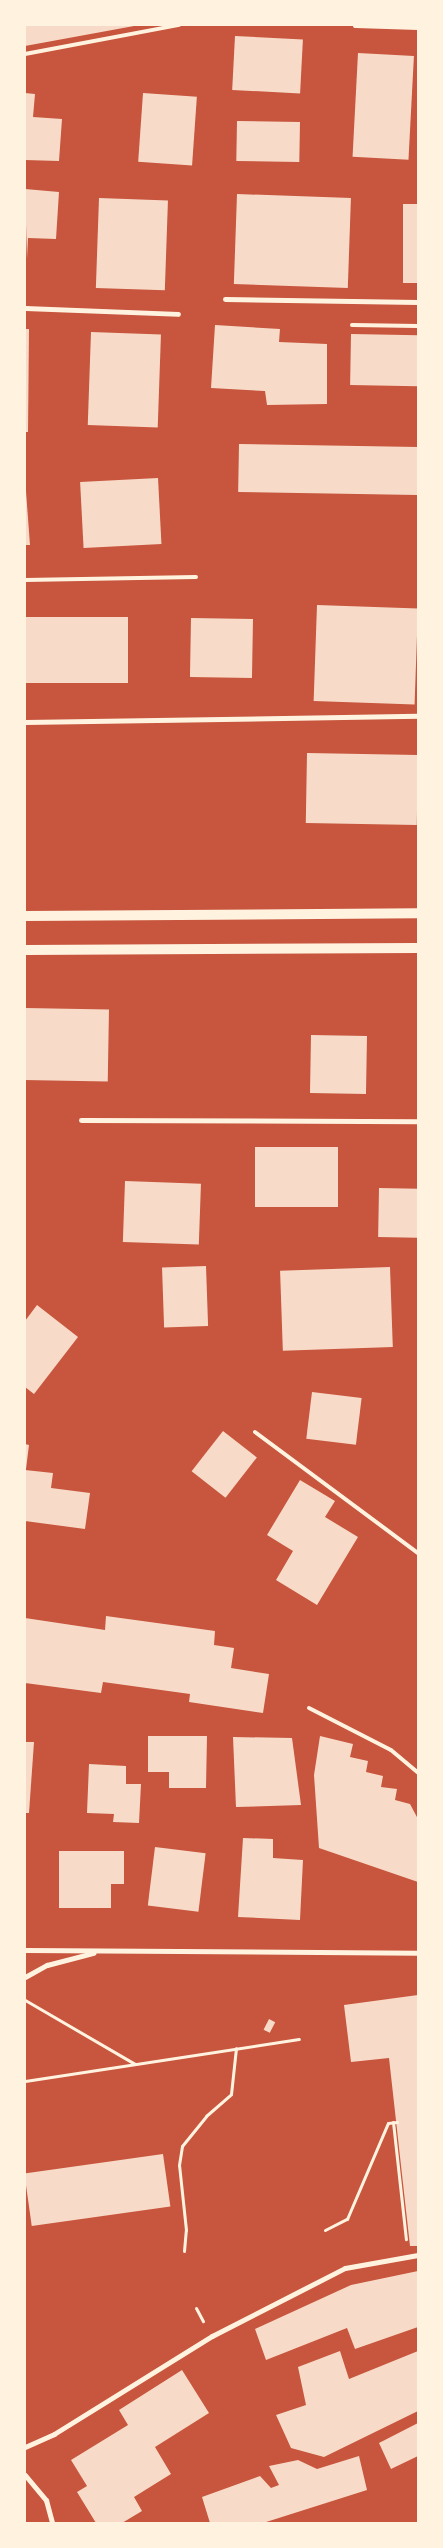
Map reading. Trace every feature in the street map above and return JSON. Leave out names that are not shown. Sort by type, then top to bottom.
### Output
[{"type":"main road","points":[[25,916],[418,913]]},
{"type":"main road","points":[[25,950],[418,948]]},
{"type":"street","points":[[355,25],[418,28]]},
{"type":"street","points":[[225,299],[418,302]]},
{"type":"street","points":[[25,308],[178,314]]},
{"type":"street","points":[[25,722],[418,716]]},
{"type":"street","points":[[80,1120],[418,1122]]},
{"type":"street","points":[[25,1950],[418,1952]]},
{"type":"street","points":[[25,1977],[47,1965],[101,1951]]},
{"type":"street","points":[[25,2447],[54,2434],[212,2336],[345,2268],[418,2255]]},
{"type":"street","points":[[25,2475],[46,2500],[52,2523]]},
{"type":"lane","points":[[25,54],[179,25]]},
{"type":"lane","points":[[352,325],[418,326]]},
{"type":"lane","points":[[25,580],[196,577]]},
{"type":"lane","points":[[255,1432],[418,1553]]},
{"type":"lane","points":[[309,1708],[391,1750],[418,1773]]},
{"type":"path","points":[[25,2000],[135,2064]]},
{"type":"path","points":[[25,2081],[298,2038]]},
{"type":"path","points":[[184,2251],[186,2230],[179,2165],[182,2146],[206,2116],[231,2094],[236,2048]]},
{"type":"path","points":[[324,2230],[347,2219],[388,2123],[395,2122],[408,2257]]},
{"type":"building","points":[[25,25],[134,25],[134,26],[25,46]]},
{"type":"building","points":[[235,36],[303,40],[300,93],[232,90]]},
{"type":"building","points":[[358,53],[414,56],[408,160],[353,157]]},
{"type":"building","points":[[25,93],[35,94],[33,117],[62,119],[59,161],[25,160]]},
{"type":"building","points":[[143,93],[197,97],[192,166],[138,162]]},
{"type":"building","points":[[237,121],[300,122],[299,162],[236,161]]},
{"type":"building","points":[[25,189],[59,192],[56,239],[28,238],[27,259]]},
{"type":"building","points":[[237,194],[351,198],[348,288],[234,284]]},
{"type":"building","points":[[99,198],[168,200],[165,290],[96,288]]},
{"type":"building","points":[[403,204],[418,204],[418,283],[403,283]]},
{"type":"building","points":[[215,325],[280,329],[279,342],[327,344],[327,404],[267,405],[265,391],[211,388]]},
{"type":"building","points":[[25,329],[29,329],[28,432],[25,432]]},
{"type":"building","points":[[91,332],[161,334],[158,427],[88,425]]},
{"type":"building","points":[[351,334],[418,335],[417,386],[350,385]]},
{"type":"building","points":[[239,444],[418,447],[417,495],[238,492]]},
{"type":"building","points":[[25,478],[30,545],[25,545]]},
{"type":"building","points":[[158,478],[161,544],[84,548],[80,482]]},
{"type":"building","points":[[317,605],[418,609],[415,704],[314,701]]},
{"type":"building","points":[[25,617],[128,617],[128,683],[25,683]]},
{"type":"building","points":[[191,618],[253,619],[252,678],[190,677]]},
{"type":"building","points":[[307,753],[418,755],[417,825],[306,823]]},
{"type":"building","points":[[25,1008],[109,1009],[108,1081],[25,1080]]},
{"type":"building","points":[[311,1035],[367,1036],[366,1094],[310,1093]]},
{"type":"building","points":[[255,1147],[338,1147],[338,1207],[255,1207]]},
{"type":"building","points":[[125,1181],[201,1184],[199,1245],[123,1242]]},
{"type":"building","points":[[379,1188],[418,1189],[417,1238],[378,1237]]},
{"type":"building","points":[[206,1266],[208,1326],[164,1327],[162,1268]]},
{"type":"building","points":[[390,1267],[393,1347],[283,1351],[280,1271]]},
{"type":"building","points":[[37,1305],[78,1337],[34,1394],[25,1387],[25,1321]]},
{"type":"building","points":[[312,1392],[362,1398],[356,1445],[306,1439]]},
{"type":"building","points":[[223,1431],[257,1457],[225,1498],[192,1471]]},
{"type":"building","points":[[25,1444],[29,1445],[26,1469],[25,1469]]},
{"type":"building","points":[[25,1470],[53,1473],[51,1488],[90,1493],[85,1529],[25,1521]]},
{"type":"building","points":[[300,1480],[335,1501],[325,1517],[358,1537],[317,1605],[276,1580],[293,1551],[267,1535]]},
{"type":"building","points":[[106,1616],[215,1631],[214,1645],[234,1648],[231,1668],[269,1674],[263,1713],[189,1702],[190,1694],[103,1682],[101,1693],[25,1683],[25,1618],[105,1630]]},
{"type":"building","points":[[148,1736],[207,1736],[206,1788],[169,1788],[169,1772],[148,1772]]},
{"type":"building","points":[[320,1736],[353,1744],[350,1757],[368,1761],[366,1772],[383,1776],[381,1787],[397,1789],[395,1800],[410,1804],[418,1819],[418,1882],[319,1848],[314,1775]]},
{"type":"building","points":[[233,1737],[292,1738],[301,1805],[236,1807]]},
{"type":"building","points":[[25,1742],[34,1742],[29,1813],[25,1813]]},
{"type":"building","points":[[89,1764],[126,1766],[126,1784],[141,1784],[139,1823],[113,1822],[114,1814],[87,1813]]},
{"type":"building","points":[[243,1838],[273,1839],[273,1858],[303,1860],[300,1920],[238,1917]]},
{"type":"building","points":[[155,1847],[206,1853],[198,1912],[148,1906]]},
{"type":"building","points":[[59,1851],[124,1851],[124,1884],[111,1884],[111,1908],[59,1908]]},
{"type":"building","points":[[418,1995],[418,2246],[410,2246],[389,2058],[351,2062],[344,2005]]},
{"type":"building","points":[[269,2019],[275,2022],[270,2033],[264,2030]]},
{"type":"building","points":[[163,2154],[170,2206],[32,2226],[25,2173]]},
{"type":"building","points":[[418,2271],[418,2327],[355,2349],[347,2328],[266,2360],[255,2329],[351,2285]]},
{"type":"building","points":[[340,2351],[349,2379],[418,2351],[418,2411],[324,2457],[291,2448],[276,2415],[306,2405],[298,2367]]},
{"type":"building","points":[[182,2370],[209,2413],[155,2447],[171,2474],[134,2497],[142,2511],[122,2523],[96,2523],[77,2492],[87,2486],[71,2460],[128,2425],[119,2410]]},
{"type":"building","points":[[418,2423],[418,2456],[391,2469],[379,2443]]},
{"type":"building","points":[[359,2456],[367,2490],[263,2523],[210,2523],[202,2497],[260,2476],[271,2488],[279,2485],[269,2466],[298,2460],[317,2469]]}]
